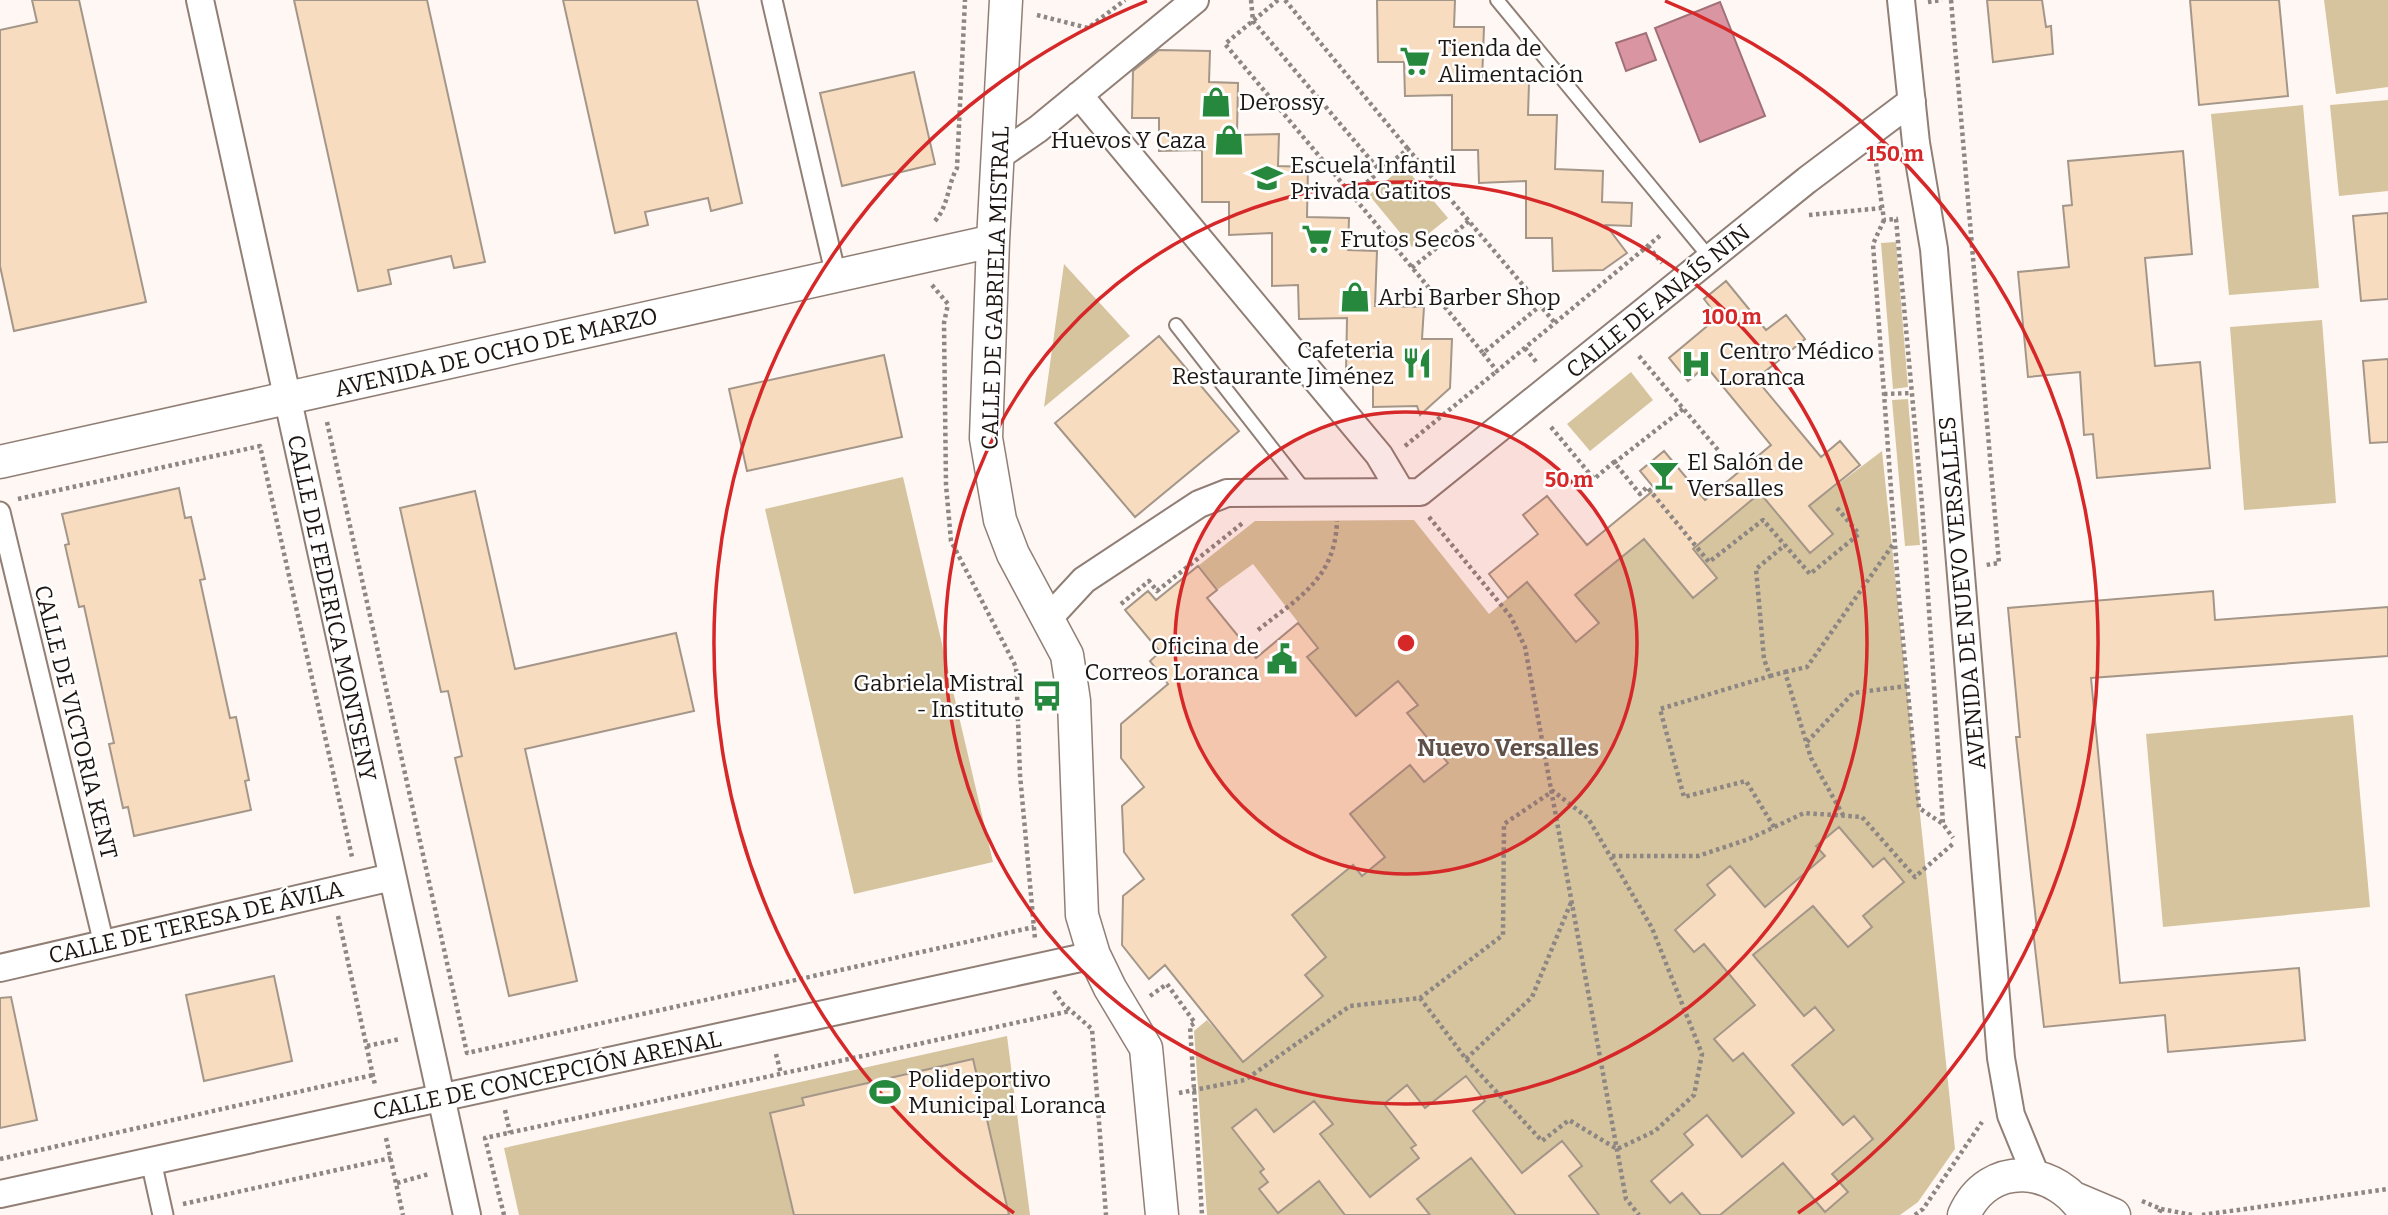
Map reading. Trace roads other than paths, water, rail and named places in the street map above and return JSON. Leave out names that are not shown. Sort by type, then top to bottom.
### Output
[{"type":"street","name":"CALLE DE FEDERICA MONTSENY","points":[[200,0],[467,1215]]},
{"type":"street","points":[[772,0],[836,276]]},
{"type":"street","name":"CALLE DE GABRIELA MISTRAL","points":[[1006,0],[986,438],[1000,520],[1013,554],[1067,655],[1072,679],[1082,915],[1094,955],[1110,988],[1146,1048],[1162,1215]]},
{"type":"street","points":[[999,156],[1195,0]]},
{"type":"street","name":"AVENIDA DE NUEVO VERSALLES","points":[[1899,2],[1916,143],[1934,249],[2001,1058],[2011,1115],[2036,1176]]},
{"type":"street","points":[[1079,94],[1410,492]]},
{"type":"street","name":"CALLE DE ANAÍS NIN","points":[[1410,492],[1912,101]]},
{"type":"street","name":"AVENIDA DE OCHO DE MARZO","points":[[0,462],[993,241]]},
{"type":"street","points":[[1048,620],[1084,580],[1199,504],[1227,493],[1410,492]]},
{"type":"street","name":"CALLE DE VICTORIA KENT","points":[[6,506],[104,944]]},
{"type":"street","name":"CALLE DE TERESA DE ÁVILA","points":[[0,968],[391,877]]},
{"type":"street","name":"CALLE DE CONCEPCIÓN ARENAL","points":[[0,1194],[1094,955]]},
{"type":"street","points":[[151,1161],[162,1212]]},
{"type":"street","points":[[1964,1215],[1979,1192],[1998,1180],[2021,1175],[2036,1176],[2059,1184],[2081,1207],[2126,1207]]},
{"type":"lane","points":[[1497,0],[1710,258]]},
{"type":"lane","points":[[1176,325],[1307,493]]},
{"type":"place","name":"Tienda de Alimentación","points":[[1415,61]]},
{"type":"place","name":"Derossy","points":[[1216,102]]},
{"type":"place","name":"Huevos Y Caza","points":[[1229,140]]},
{"type":"place","name":"Escuela Infantil Privada Gatitos","points":[[1267,178]]},
{"type":"place","name":"Frutos Secos","points":[[1317,239]]},
{"type":"place","name":"Arbi Barber Shop","points":[[1355,297]]},
{"type":"place","name":"Cafeteria Restaurante Jiménez","points":[[1417,363]]},
{"type":"place","name":"Centro Médico Loranca","points":[[1696,364]]},
{"type":"place","name":"El Salón de Versalles","points":[[1664,475]]},
{"type":"place","name":"Oficina de Correos Loranca","points":[[1282,659]]},
{"type":"place","name":"Gabriela Mistral - Instituto","points":[[1047,696]]},
{"type":"place","name":"Polideportivo Municipal Loranca","points":[[885,1092]]},
{"type":"district","name":"Nuevo Versalles","points":[[1508,748]]}]
